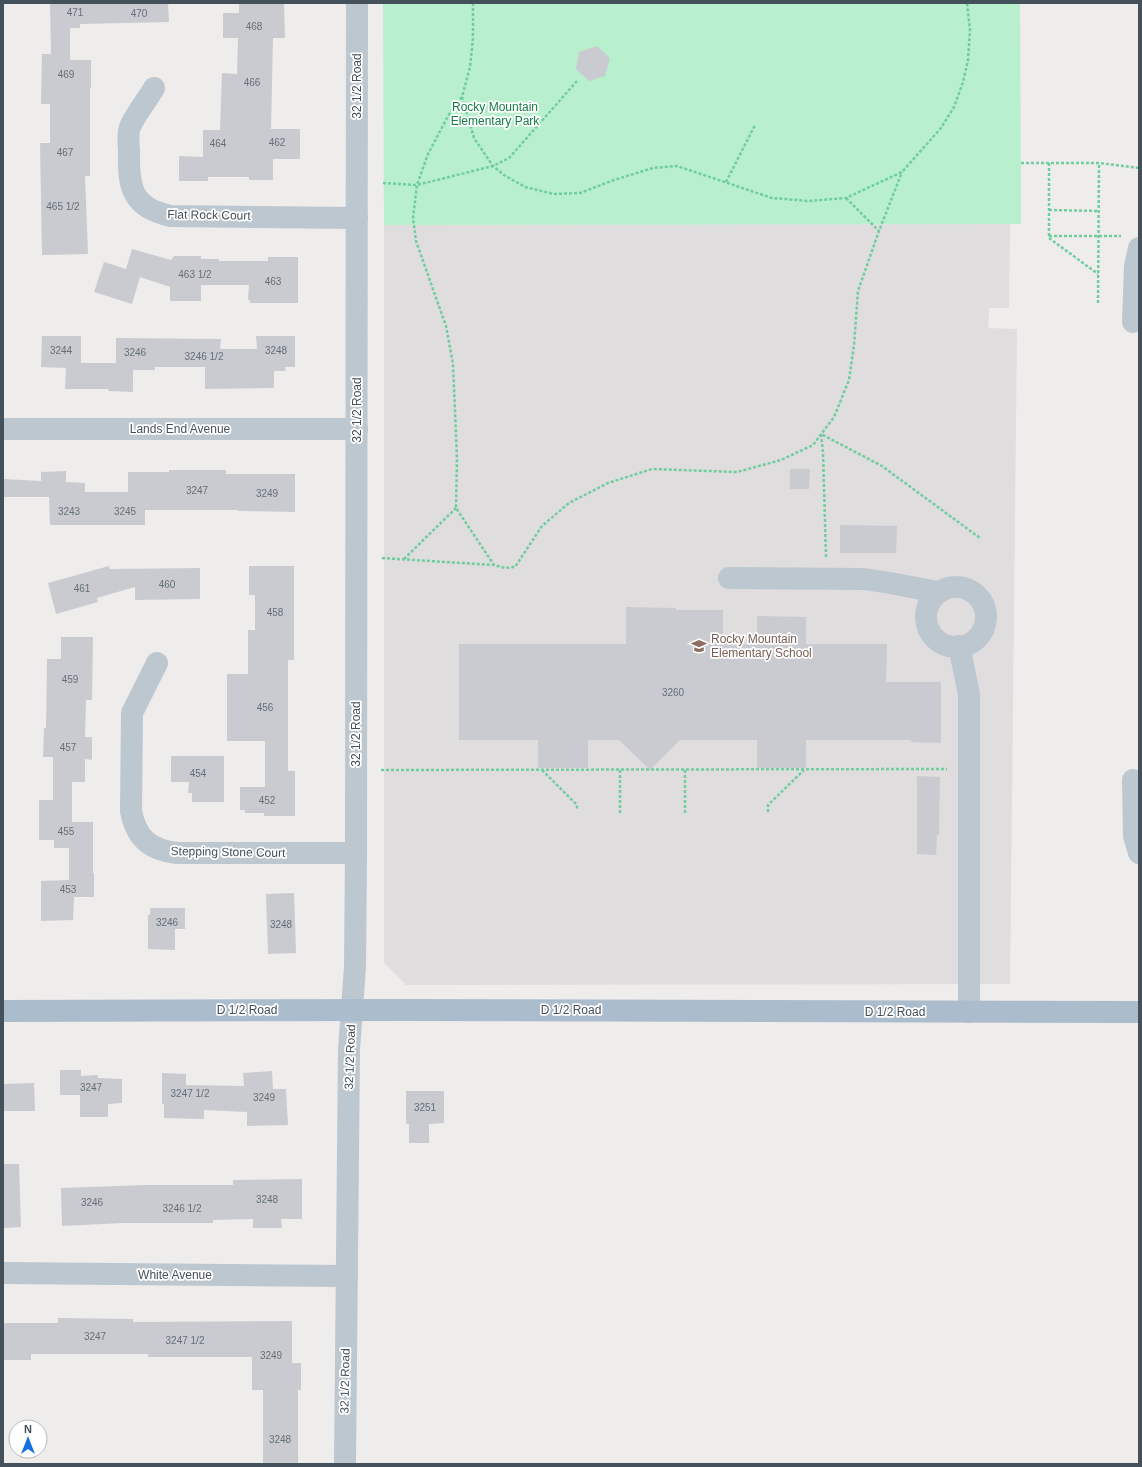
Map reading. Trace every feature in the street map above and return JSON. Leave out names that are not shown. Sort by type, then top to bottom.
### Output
[{"type":"main road","name":"D 1/2 Road","points":[[3,1011],[352,1010],[1139,1012]]},
{"type":"street","name":"32 1/2 Road","points":[[345,1464],[349,1049],[355,967],[356,854],[357,3]]},
{"type":"street","name":"Flat Rock Court","points":[[154,88],[129,128],[128,172],[130,183],[138,198],[150,209],[160,214],[171,216],[357,218]]},
{"type":"street","points":[[1132,322],[1132,297],[1135,266],[1134,242]]},
{"type":"street","name":"Lands End Avenue","points":[[3,429],[357,429]]},
{"type":"street","points":[[729,578],[864,579],[938,592]]},
{"type":"street","points":[[955,586],[964,588],[973,592],[984,605],[986,614],[982,632],[969,644],[949,646],[932,636],[928,628],[926,618],[927,608],[931,599],[938,592],[955,586]]},
{"type":"street","points":[[959,646],[969,694],[969,1012]]},
{"type":"street","name":"Stepping Stone Court","points":[[157,663],[132,712],[131,811],[133,822],[138,833],[146,841],[155,848],[166,852],[177,853],[356,854]]},
{"type":"street","points":[[1133,780],[1134,836],[1139,853]]},
{"type":"street","name":"White Avenue","points":[[3,1273],[347,1276]]},
{"type":"path","points":[[473,3],[474,38],[470,67],[462,97],[448,116],[428,154],[417,185],[413,218],[416,241],[446,326],[453,364],[457,460],[456,508],[494,565]]},
{"type":"path","points":[[382,558],[494,565],[505,568],[515,566],[542,526],[569,503],[608,483],[652,469],[737,472],[782,460],[813,445],[834,417],[849,380],[854,345],[858,291],[878,231],[902,172],[941,128],[954,107],[963,82],[968,60],[970,30],[967,3]]},
{"type":"path","points":[[383,183],[417,185],[493,166],[508,158],[577,81]]},
{"type":"path","points":[[462,97],[474,138],[493,166],[504,175],[525,187],[554,194],[580,193],[614,180],[653,168],[677,166],[772,198],[808,201],[846,198],[902,172]]},
{"type":"path","points":[[726,182],[755,125]]},
{"type":"path","points":[[1021,163],[1099,163],[1139,168]]},
{"type":"path","points":[[1049,163],[1049,238],[1099,275]]},
{"type":"path","points":[[1098,303],[1099,163]]},
{"type":"path","points":[[846,198],[878,231]]},
{"type":"path","points":[[1049,210],[1099,211]]},
{"type":"path","points":[[1049,236],[1099,236],[1134,242]]},
{"type":"path","points":[[821,434],[882,466],[980,538]]},
{"type":"path","points":[[821,434],[824,452],[826,579]]},
{"type":"path","points":[[404,560],[456,508]]},
{"type":"path","points":[[381,770],[952,769]]},
{"type":"path","points":[[542,770],[577,805],[577,809]]},
{"type":"path","points":[[620,770],[620,814]]},
{"type":"path","points":[[685,770],[685,814]]},
{"type":"path","points":[[768,812],[768,805],[804,770]]},
{"type":"shaded area","name":"Rocky Mountain Elementary School","points":[[1010,224],[1009,308],[989,308],[988,328],[1017,329],[1010,984],[406,985],[384,963],[384,225]]},
{"type":"green space","name":"Rocky Mountain Elementary Park","points":[[383,3],[1020,3],[1021,224],[384,225]]},
{"type":"building","points":[[50,3],[168,3],[169,22],[80,24],[80,28],[70,28],[70,60],[91,60],[90,176],[85,176],[88,254],[42,255],[40,143],[50,143],[50,104],[41,104],[42,54],[51,54]]},
{"type":"building","points":[[239,3],[284,3],[285,38],[273,38],[271,129],[300,129],[300,159],[273,159],[273,180],[249,180],[249,177],[208,177],[208,181],[179,181],[179,156],[203,157],[203,130],[220,130],[222,73],[237,74],[238,38],[223,38],[223,13],[239,13]]},
{"type":"building","points":[[597,46],[610,58],[605,76],[589,81],[576,69],[579,52]]},
{"type":"building","points":[[132,249],[171,260],[174,256],[201,256],[201,259],[219,259],[219,261],[268,261],[268,257],[298,257],[298,303],[250,303],[250,300],[248,300],[249,285],[201,285],[201,301],[170,301],[170,287],[140,277],[132,304],[94,292],[104,262],[126,269]]},
{"type":"building","points":[[42,336],[81,336],[81,363],[116,363],[116,338],[221,339],[220,349],[257,349],[256,336],[295,336],[295,367],[285,367],[286,371],[274,371],[274,388],[205,389],[205,367],[155,367],[155,370],[133,370],[133,392],[108,391],[109,389],[65,389],[66,368],[41,367]]},
{"type":"building","points":[[790,469],[810,469],[809,489],[790,489]]},
{"type":"building","points":[[169,470],[226,470],[226,474],[295,474],[295,512],[238,510],[145,510],[145,525],[50,525],[49,497],[3,497],[3,479],[41,481],[41,472],[66,471],[66,482],[85,483],[85,492],[128,492],[128,472],[169,472]]},
{"type":"building","points":[[840,525],[897,526],[896,553],[840,553]]},
{"type":"building","points":[[109,566],[110,569],[200,568],[200,599],[135,600],[135,587],[97,598],[98,602],[56,614],[48,583]]},
{"type":"building","points":[[249,566],[294,566],[294,660],[288,660],[288,771],[295,771],[295,816],[264,816],[264,813],[245,813],[245,810],[240,810],[240,787],[265,787],[265,741],[227,741],[227,674],[248,674],[248,630],[255,630],[255,595],[249,595]]},
{"type":"building","name":"Rocky Mountain Elementary School","points":[[626,607],[676,608],[676,610],[723,610],[723,644],[757,644],[757,616],[806,617],[806,644],[887,644],[886,682],[941,682],[941,743],[911,742],[911,740],[806,740],[806,768],[757,768],[757,740],[680,740],[650,770],[619,740],[588,740],[588,768],[538,768],[538,740],[459,740],[459,644],[626,644]]},
{"type":"building","points":[[61,637],[93,637],[92,700],[86,700],[85,737],[92,737],[92,760],[85,759],[85,782],[72,782],[72,822],[93,822],[94,897],[74,897],[73,920],[41,921],[41,881],[69,880],[69,848],[54,848],[54,840],[39,840],[39,800],[53,800],[53,757],[43,757],[44,728],[46,728],[47,659],[61,659]]},
{"type":"building","points":[[171,756],[224,756],[224,802],[192,802],[192,793],[188,793],[189,782],[171,782]]},
{"type":"building","points":[[917,776],[940,777],[939,835],[937,835],[936,855],[917,854]]},
{"type":"building","points":[[294,893],[296,953],[268,954],[266,894]]},
{"type":"building","points":[[150,908],[185,908],[185,929],[175,929],[175,950],[148,949],[148,915],[150,915]]},
{"type":"building","points":[[60,1070],[81,1070],[81,1076],[98,1075],[98,1078],[122,1079],[122,1103],[108,1104],[108,1117],[80,1117],[80,1095],[60,1095]]},
{"type":"building","points":[[272,1071],[273,1089],[286,1089],[288,1125],[247,1126],[247,1112],[204,1110],[204,1119],[164,1118],[164,1104],[162,1104],[162,1073],[186,1074],[186,1085],[244,1086],[243,1073]]},
{"type":"building","points":[[34,1083],[35,1111],[3,1111],[3,1084]]},
{"type":"building","points":[[406,1091],[444,1091],[444,1123],[429,1124],[429,1143],[409,1143],[409,1124],[406,1124]]},
{"type":"building","points":[[3,1164],[19,1164],[21,1227],[3,1228]]},
{"type":"building","points":[[302,1179],[302,1219],[281,1219],[282,1228],[253,1228],[253,1219],[213,1220],[213,1223],[123,1223],[62,1226],[61,1188],[147,1185],[233,1185],[233,1180]]},
{"type":"building","points":[[58,1318],[133,1319],[133,1322],[292,1321],[292,1363],[301,1363],[301,1390],[298,1390],[298,1464],[263,1464],[263,1390],[252,1390],[252,1357],[148,1357],[148,1354],[31,1354],[31,1360],[3,1360],[3,1323],[58,1323]]},
{"type":"place","name":"Rocky Mountain Elementary School","points":[[699,646]]}]
